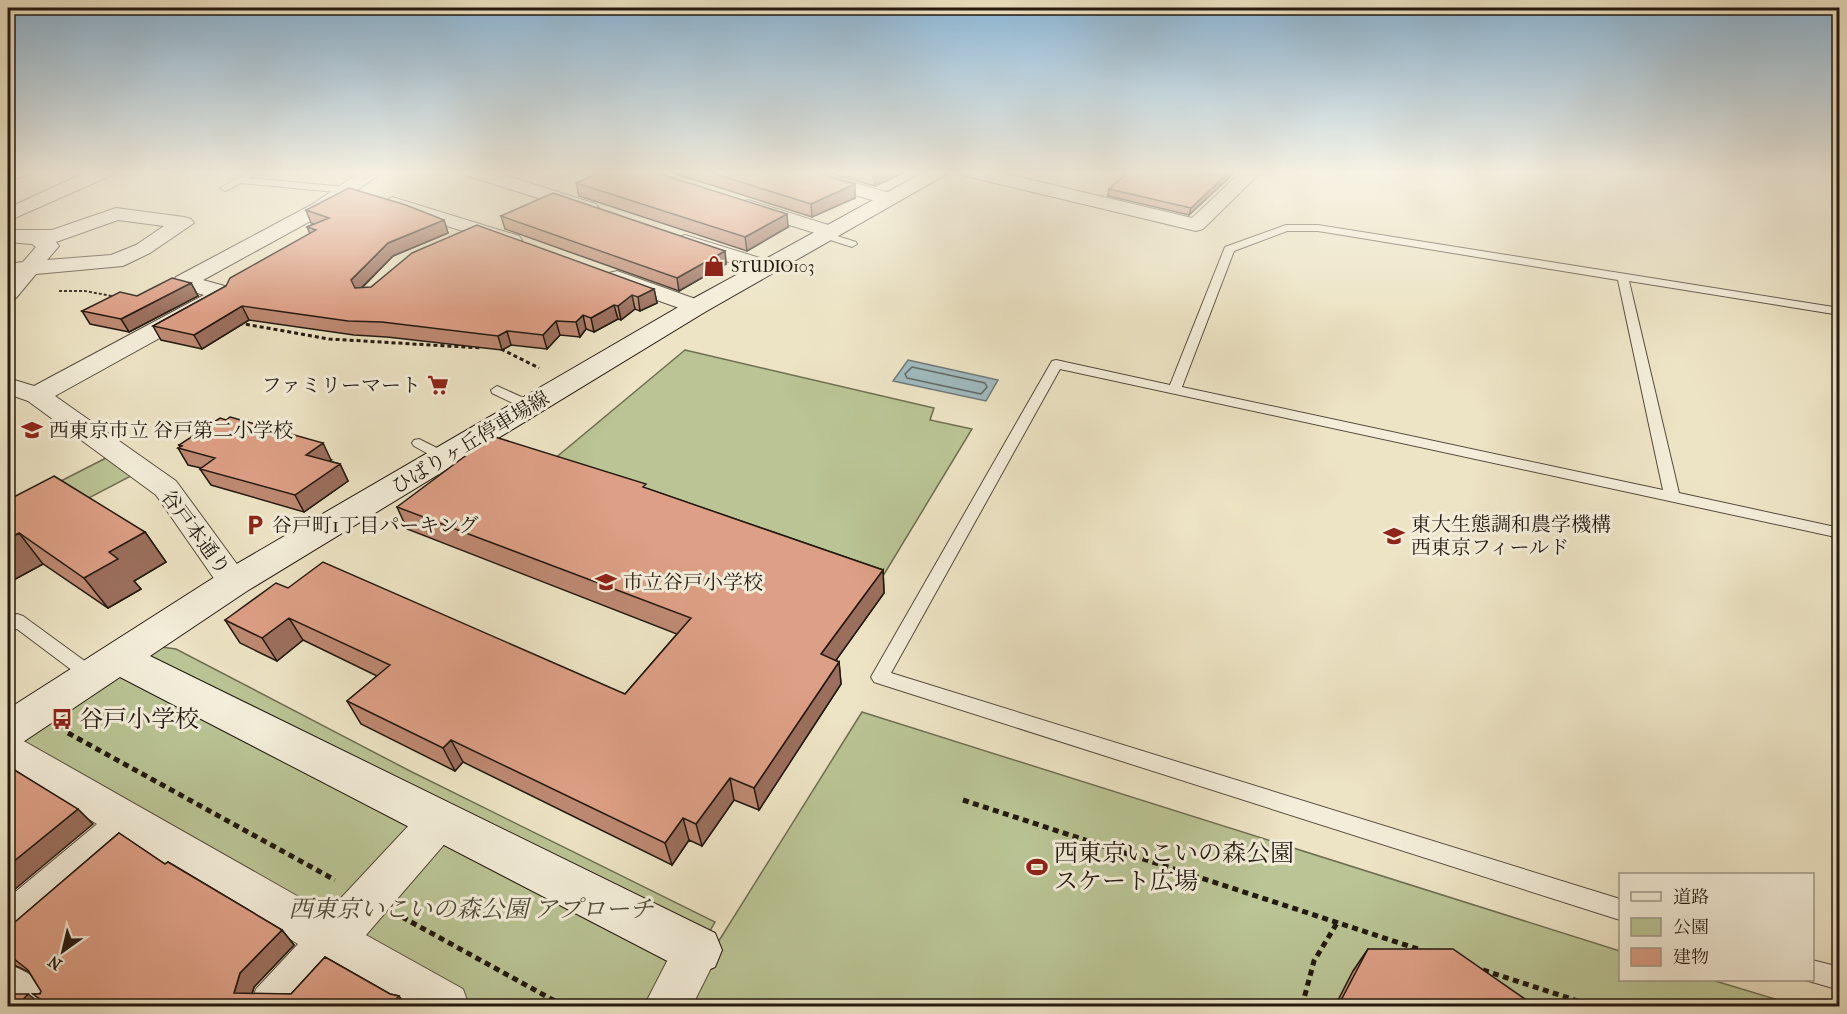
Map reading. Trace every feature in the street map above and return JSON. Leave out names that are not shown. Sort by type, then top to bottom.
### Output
[{"type":"main road","name":"ひばりヶ丘停車場線","points":[[8,730],[432,450],[530,406],[765,267],[836,237],[863,218]]},
{"type":"main road","points":[[105,666],[440,820],[697,950]]},
{"type":"street","points":[[8,236],[37,238],[55,236],[104,218]]},
{"type":"street","points":[[8,270],[115,261],[143,249],[184,223],[149,218]]},
{"type":"street","points":[[37,395],[224,293],[184,282],[301,218]]},
{"type":"street","points":[[443,218],[535,249]]},
{"type":"street","points":[[783,218],[836,237]]},
{"type":"street","points":[[1168,218],[1196,225],[1202,218]]},
{"type":"street","points":[[451,242],[501,219]]},
{"type":"street","points":[[671,236],[765,267]]},
{"type":"street","points":[[8,292],[48,246],[37,238]]},
{"type":"street","points":[[601,272],[696,307]]},
{"type":"street","name":"谷戸本通り","points":[[8,386],[37,395],[166,488],[234,582]]},
{"type":"street","points":[[8,751],[446,1006]]},
{"type":"street","points":[[273,1006],[334,941],[440,820]]},
{"type":"street","points":[[8,926],[130,822]]},
{"type":"street","points":[[667,1006],[697,950]]},
{"type":"street","points":[[8,987],[34,1006]]},
{"type":"lane","points":[[1175,388],[1229,249],[1286,228],[1318,228],[1623,279],[1839,312]]},
{"type":"lane","points":[[1623,279],[1672,497]]},
{"type":"lane","points":[[1619,910],[880,677],[1056,364],[1839,533]]},
{"type":"lane","points":[[497,390],[530,406]]},
{"type":"lane","points":[[8,626],[17,620],[105,666]]},
{"type":"lane","points":[[1814,972],[1839,979]]},
{"type":"path","points":[[329,339],[483,348]]},
{"type":"path","points":[[494,348],[506,349],[540,369]]},
{"type":"path","points":[[59,728],[564,1006]]},
{"type":"path","points":[[963,800],[1426,952]]},
{"type":"path","points":[[1302,1006],[1314,961],[1336,923]]},
{"type":"path","points":[[1470,966],[1593,1006]]},
{"type":"green space","points":[[685,350],[934,408],[930,420],[972,429],[883,576],[553,460]]},
{"type":"green space","points":[[106,458],[131,476],[8,540],[8,508]]},
{"type":"green space","name":"西東京いこいの森公園 アプローチ","points":[[139,644],[176,649],[410,771],[715,922],[667,1006],[446,1006],[8,751],[8,730]]},
{"type":"green space","points":[[862,712],[1619,951],[1619,981],[1715,981],[1798,1006],[683,1006],[720,939]]},
{"type":"water","points":[[908,360],[998,380],[986,401],[893,381]]},
{"type":"building","points":[[328,218],[444,220],[388,243],[351,280],[355,288],[371,287],[412,253],[477,225],[654,289],[638,297],[632,295],[618,306],[614,305],[591,318],[583,315],[576,322],[556,321],[543,335],[507,331],[498,336],[382,322],[348,321],[242,306],[194,335],[153,326],[226,286],[230,278],[316,230],[307,227]]},
{"type":"building","points":[[508,218],[628,218],[725,251],[677,278]]},
{"type":"building","points":[[687,218],[779,218],[745,237]]},
{"type":"building","points":[[172,278],[191,283],[121,319],[82,311],[120,292],[137,296]]},
{"type":"building","points":[[230,417],[323,443],[306,455],[340,464],[295,495],[200,469],[215,458],[178,448],[182,446],[179,445],[220,418],[226,420]]},
{"type":"building","points":[[492,436],[646,484],[643,487],[883,570],[821,654],[839,662],[754,788],[730,778],[696,824],[683,818],[665,843],[451,740],[443,748],[347,701],[390,665],[289,618],[262,638],[225,620],[276,583],[288,588],[323,562],[625,694],[691,618],[397,507]]},
{"type":"building","points":[[54,476],[145,532],[109,552],[118,559],[84,578],[19,533],[8,539],[8,500]]},
{"type":"building","points":[[8,766],[78,809],[8,866]]},
{"type":"building","points":[[119,833],[165,864],[168,862],[282,930],[240,973],[234,993],[291,994],[325,957],[390,994],[399,996],[397,998],[409,1006],[50,1006],[33,994],[40,994],[41,991],[28,970],[8,956],[8,928]]},
{"type":"building","points":[[1368,949],[1453,949],[1535,1006],[1338,1006]]},
{"type":"building","points":[[8,994],[28,994],[19,1004],[21,1006],[8,1006]]},
{"type":"place","name":"STUDIO103","points":[[714,266]]},
{"type":"place","name":"ファミリーマート","points":[[438,385]]},
{"type":"place","name":"西東京市立 谷戸第二小学校","points":[[32,430]]},
{"type":"place","name":"谷戸町1丁目パーキング","points":[[255,525]]},
{"type":"place","name":"東大生態調和農学機構 西東京フィールド","points":[[1394,536]]},
{"type":"place","name":"市立谷戸小学校","points":[[606,582]]},
{"type":"place","name":"谷戸小学校","points":[[62,719]]},
{"type":"place","name":"西東京いこいの森公園 スケート広場","points":[[1037,867]]}]
